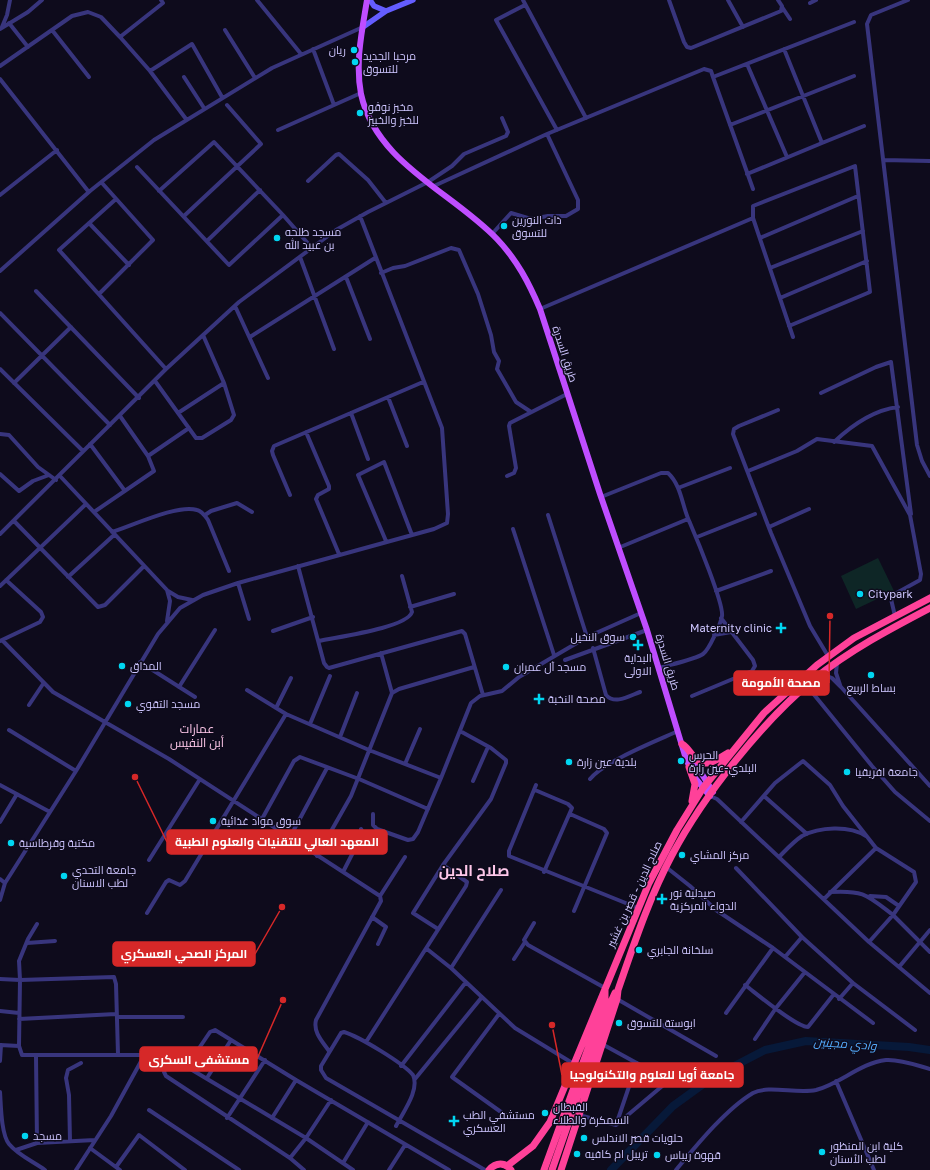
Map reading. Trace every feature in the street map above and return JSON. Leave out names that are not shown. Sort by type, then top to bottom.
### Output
[{"type":"highway","name":"صلاح الدين - قصر بن غشير","points":[[509,1168],[528,1151],[544,1133],[575,1064],[638,908],[664,853],[687,812],[708,781],[776,701],[828,656],[854,638],[930,598]]},
{"type":"highway","points":[[552,1170],[566,1134],[610,1004],[618,990],[639,931],[666,867],[688,828],[714,796],[762,730],[807,686],[878,635],[930,608]]},
{"type":"highway","points":[[682,744],[696,760],[704,763],[715,761],[734,749]]},
{"type":"highway","points":[[687,812],[695,788],[690,767]]},
{"type":"highway","points":[[544,1170],[556,1132],[605,1002],[605,988]]},
{"type":"highway","points":[[561,1170],[617,999],[618,990]]},
{"type":"highway","points":[[489,1170],[496,1164],[509,1168]]},
{"type":"main road","name":"طريق السدرة","points":[[369,0],[360,45],[362,94],[371,121],[382,140],[404,163],[492,234],[521,268],[540,309],[601,497],[647,630],[690,767],[703,788],[714,796]]},
{"type":"main road","points":[[682,744],[708,781],[714,796]]},
{"type":"street","points":[[1,28],[7,16],[10,0]]},
{"type":"street","points":[[1,28],[25,14],[42,0]]},
{"type":"street","points":[[120,37],[163,3],[161,0]]},
{"type":"street","points":[[257,0],[301,54]]},
{"type":"street","points":[[369,0],[374,6],[386,11]]},
{"type":"street","points":[[0,271],[90,191],[102,183],[146,145],[255,78],[301,54],[363,27],[386,11],[413,0]]},
{"type":"street","points":[[523,0],[586,118]]},
{"type":"street","points":[[669,0],[684,42],[688,48],[781,11],[782,6]]},
{"type":"street","points":[[728,0],[743,27]]},
{"type":"street","points":[[778,0],[790,19]]},
{"type":"street","points":[[810,3],[816,0]]},
{"type":"street","points":[[908,0],[871,15],[867,22],[917,445],[922,461],[930,476]]},
{"type":"street","points":[[525,5],[496,20],[557,130]]},
{"type":"street","points":[[0,66],[72,16],[87,12],[101,17],[120,37],[150,71],[186,120]]},
{"type":"street","points":[[713,77],[854,22]]},
{"type":"street","points":[[9,23],[28,47]]},
{"type":"street","points":[[52,30],[89,77]]},
{"type":"street","points":[[225,30],[255,78]]},
{"type":"street","points":[[150,71],[192,44],[222,97]]},
{"type":"street","points":[[313,49],[334,105]]},
{"type":"street","points":[[784,49],[822,143]]},
{"type":"street","points":[[747,64],[787,158]]},
{"type":"street","points":[[434,186],[547,134],[704,69],[710,71],[713,77],[753,189]]},
{"type":"street","points":[[730,125],[854,76]]},
{"type":"street","points":[[184,77],[204,108]]},
{"type":"street","points":[[0,79],[90,191]]},
{"type":"street","points":[[278,130],[362,94]]},
{"type":"street","points":[[184,216],[261,144],[227,104]]},
{"type":"street","points":[[0,534],[60,476],[90,444],[139,398],[166,369],[235,306],[312,248],[360,216],[428,182],[452,166],[464,154],[506,136],[508,132],[502,118]]},
{"type":"street","points":[[747,174],[864,126]]},
{"type":"street","points":[[492,234],[511,213],[531,219],[548,216],[566,216],[578,209],[578,200],[547,134]]},
{"type":"street","points":[[159,191],[214,142],[312,248]]},
{"type":"street","points":[[0,195],[56,150]]},
{"type":"street","points":[[308,181],[336,155],[339,154],[368,180],[386,203]]},
{"type":"street","points":[[883,160],[930,161]]},
{"type":"street","points":[[137,166],[230,265],[283,215]]},
{"type":"street","points":[[789,326],[870,292],[855,166],[753,206],[753,218],[789,326],[793,337]]},
{"type":"street","points":[[99,294],[154,240],[102,183]]},
{"type":"street","points":[[207,241],[260,190]]},
{"type":"street","points":[[760,238],[858,196]]},
{"type":"street","points":[[116,199],[59,250],[166,369]]},
{"type":"street","points":[[0,900],[5,883],[76,771],[140,662],[167,621],[180,608],[192,600],[238,583],[444,526],[448,520],[443,432],[360,216]]},
{"type":"street","points":[[540,309],[753,218]]},
{"type":"street","points":[[88,223],[129,265]]},
{"type":"street","points":[[770,268],[863,231]]},
{"type":"street","points":[[381,273],[393,268],[405,266],[451,248],[459,250],[478,294],[494,343],[494,352],[498,361],[497,369],[516,402],[531,412]]},
{"type":"street","points":[[300,257],[316,296],[334,349]]},
{"type":"street","points":[[250,337],[375,258]]},
{"type":"street","points":[[780,298],[867,262]]},
{"type":"street","points":[[346,277],[370,339]]},
{"type":"street","points":[[36,291],[139,398]]},
{"type":"street","points":[[235,306],[268,378]]},
{"type":"street","points":[[0,314],[110,425]]},
{"type":"street","points":[[14,383],[71,327]]},
{"type":"street","points":[[156,381],[196,438],[200,439],[233,418],[233,409],[224,383],[203,335]]},
{"type":"street","points":[[821,393],[890,362],[893,365],[911,518],[921,578],[893,595],[891,599],[895,616]]},
{"type":"street","points":[[0,369],[83,451]]},
{"type":"street","points":[[290,495],[272,449],[275,445],[423,382]]},
{"type":"street","points":[[178,413],[224,383]]},
{"type":"street","points":[[507,476],[514,473],[516,468],[509,424],[567,394]]},
{"type":"street","points":[[388,397],[407,446]]},
{"type":"street","points":[[834,442],[846,431],[872,415],[886,409],[898,407]]},
{"type":"street","points":[[778,410],[734,429],[733,434],[812,632],[828,656]]},
{"type":"street","points":[[351,413],[368,459]]},
{"type":"street","points":[[94,512],[154,471],[148,456],[120,416]]},
{"type":"street","points":[[148,456],[188,428]]},
{"type":"street","points":[[306,432],[329,486],[329,489],[318,495],[316,499],[339,554]]},
{"type":"street","points":[[0,434],[9,436],[38,467],[56,480]]},
{"type":"street","points":[[748,471],[797,451],[816,439],[872,446],[911,518]]},
{"type":"street","points":[[90,444],[125,491]]},
{"type":"street","points":[[386,541],[358,475],[384,462],[412,535]]},
{"type":"street","points":[[678,488],[730,468]]},
{"type":"street","points":[[601,497],[661,473],[668,473],[678,488],[688,519],[697,538],[716,591],[721,610],[721,618],[714,635],[702,655],[659,668]]},
{"type":"street","points":[[0,474],[19,491],[33,481],[49,475]]},
{"type":"street","points":[[60,476],[168,591],[178,597],[192,600]]},
{"type":"street","points":[[0,586],[86,504]]},
{"type":"street","points":[[205,515],[211,511],[237,504],[252,512]]},
{"type":"street","points":[[68,577],[113,533],[181,509],[196,510],[205,515],[228,571]]},
{"type":"street","points":[[769,527],[809,509]]},
{"type":"street","points":[[697,538],[755,514]]},
{"type":"street","points":[[548,515],[587,636]]},
{"type":"street","points":[[618,548],[688,519]]},
{"type":"street","points":[[14,521],[68,577],[96,605],[101,608],[144,566]]},
{"type":"street","points":[[513,530],[554,655]]},
{"type":"street","points":[[298,566],[313,617],[324,663],[329,668],[461,631],[465,634],[483,695]]},
{"type":"street","points":[[716,591],[771,571]]},
{"type":"street","points":[[319,641],[395,624],[410,615],[410,607],[402,576]]},
{"type":"street","points":[[6,580],[41,612],[43,617],[40,622],[1,641],[43,684],[53,692],[200,779],[262,819],[289,839],[380,896]]},
{"type":"street","points":[[238,583],[249,619]]},
{"type":"street","points":[[167,621],[170,601],[168,591]]},
{"type":"street","points":[[410,607],[454,594]]},
{"type":"street","points":[[373,814],[373,825],[376,829],[408,840],[415,837],[471,704],[476,698],[502,691],[519,677],[587,636],[641,613]]},
{"type":"street","points":[[273,631],[313,617]]},
{"type":"street","points":[[692,696],[752,671],[755,666],[753,660],[721,618]]},
{"type":"street","points":[[180,687],[214,630]]},
{"type":"street","points":[[565,660],[593,648],[647,630]]},
{"type":"street","points":[[714,635],[731,632]]},
{"type":"street","points":[[593,648],[608,698],[616,700],[640,692]]},
{"type":"street","points":[[317,856],[359,779],[392,693],[381,653]]},
{"type":"street","points":[[140,662],[195,697]]},
{"type":"street","points":[[837,663],[836,673],[841,687]]},
{"type":"street","points":[[392,693],[399,689],[474,667]]},
{"type":"street","points":[[822,674],[832,678],[841,687],[930,786]]},
{"type":"street","points":[[310,724],[330,676]]},
{"type":"street","points":[[276,708],[291,678]]},
{"type":"street","points":[[29,706],[43,684]]},
{"type":"street","points":[[807,686],[890,787],[930,821]]},
{"type":"street","points":[[247,690],[286,714],[369,750],[441,778]]},
{"type":"street","points":[[340,737],[357,693]]},
{"type":"street","points":[[146,913],[166,882],[169,880],[180,885],[186,881],[286,714]]},
{"type":"street","points":[[405,764],[420,729]]},
{"type":"street","points":[[9,730],[76,771]]},
{"type":"street","points":[[438,929],[412,913],[443,865],[491,799],[505,766],[506,760],[460,730]]},
{"type":"street","points":[[590,779],[596,773],[678,731]]},
{"type":"street","points":[[473,781],[488,747]]},
{"type":"street","points":[[262,819],[296,758],[300,757],[359,779],[428,809]]},
{"type":"street","points":[[741,822],[775,783],[803,761],[830,785],[843,806],[876,848],[914,872],[916,877],[916,882],[893,915],[869,942]]},
{"type":"street","points":[[289,839],[327,768]]},
{"type":"street","points":[[149,860],[200,779]]},
{"type":"street","points":[[0,785],[50,812]]},
{"type":"street","points":[[544,872],[572,808],[570,805],[535,787],[508,853],[513,859],[544,872],[638,908]]},
{"type":"street","points":[[0,822],[17,794]]},
{"type":"street","points":[[714,796],[869,942],[930,993]]},
{"type":"street","points":[[764,796],[807,834]]},
{"type":"street","points":[[570,814],[604,829],[607,833],[574,911]]},
{"type":"street","points":[[343,872],[361,840],[363,833],[361,829]]},
{"type":"street","points":[[779,857],[800,838],[807,834],[841,829],[866,836]]},
{"type":"street","points":[[824,899],[876,848]]},
{"type":"street","points":[[329,1051],[316,1033],[316,1020],[372,917],[380,901],[380,896],[405,857]]},
{"type":"street","points":[[366,1042],[427,949],[467,884],[443,865]]},
{"type":"street","points":[[666,867],[690,886],[716,910],[785,956],[839,999],[873,1023]]},
{"type":"street","points":[[736,868],[802,937],[853,983],[916,1030]]},
{"type":"street","points":[[0,879],[5,883]]},
{"type":"street","points":[[451,968],[501,890]]},
{"type":"street","points":[[830,892],[850,891],[869,896],[886,897],[899,906]]},
{"type":"street","points":[[869,896],[893,915],[930,952]]},
{"type":"street","points":[[372,917],[386,927],[378,944]]},
{"type":"street","points":[[514,959],[525,942],[526,935],[534,923]]},
{"type":"street","points":[[38,924],[18,961],[20,980],[19,1046],[22,1055],[163,1054],[171,1056],[306,1138],[353,1170]]},
{"type":"street","points":[[899,967],[930,930]]},
{"type":"street","points":[[785,956],[802,937]]},
{"type":"street","points":[[27,943],[55,941]]},
{"type":"street","points":[[525,942],[532,949],[605,988]]},
{"type":"street","points":[[726,1013],[773,948]]},
{"type":"street","points":[[427,949],[451,968],[499,1014],[532,1040],[575,1064]]},
{"type":"street","points":[[755,1039],[776,1008],[805,972]]},
{"type":"street","points":[[0,979],[20,980],[113,976],[116,984],[118,1054]]},
{"type":"street","points":[[401,1066],[466,982]]},
{"type":"street","points":[[839,999],[853,983]]},
{"type":"street","points":[[745,985],[794,1022],[808,1027],[834,994]]},
{"type":"street","points":[[415,1079],[482,997]]},
{"type":"street","points":[[617,999],[716,1056]]},
{"type":"street","points":[[0,1012],[19,1013]]},
{"type":"street","points":[[499,1014],[452,1077],[508,1117]]},
{"type":"street","points":[[19,1019],[117,1015],[183,1017]]},
{"type":"street","points":[[187,1066],[212,1031],[215,1030],[296,1080],[449,1170]]},
{"type":"street","points":[[396,1126],[399,1120],[415,1086],[415,1079],[412,1073],[366,1042],[344,1032],[341,1033],[321,1066],[323,1075],[399,1120],[484,1170]]},
{"type":"street","points":[[207,1078],[232,1040]]},
{"type":"street","points":[[602,1044],[664,1078],[667,1082],[616,1125]]},
{"type":"street","points":[[0,1061],[0,1045],[19,1046]]},
{"type":"street","points":[[76,1170],[111,1116],[145,1054]]},
{"type":"street","points":[[36,1056],[36,1143]]},
{"type":"street","points":[[171,1056],[164,1075],[227,1118],[290,1158],[304,1170]]},
{"type":"street","points":[[227,1118],[265,1060]]},
{"type":"street","points":[[676,1170],[709,1132],[754,1092],[774,1089],[801,1092],[823,1088],[857,1070],[886,1060],[898,1061],[930,1069]]},
{"type":"street","points":[[70,1142],[69,1095],[66,1078],[68,1070],[81,1063]]},
{"type":"street","points":[[616,1125],[637,1063]]},
{"type":"street","points":[[272,1118],[296,1080]]},
{"type":"street","points":[[836,1082],[874,1170]]},
{"type":"street","points":[[0,1092],[0,1111],[6,1139],[16,1150],[45,1170]]},
{"type":"street","points":[[290,1158],[306,1138],[331,1100]]},
{"type":"street","points":[[149,1110],[239,1170]]},
{"type":"street","points":[[579,1115],[616,1125]]},
{"type":"street","points":[[343,1163],[368,1122]]},
{"type":"street","points":[[116,1167],[139,1135],[185,1170]]},
{"type":"street","points":[[16,1150],[36,1143],[95,1140]]},
{"type":"street","points":[[389,1170],[405,1145]]},
{"type":"street","points":[[90,1148],[120,1170]]},
{"type":"green space","points":[[878,558],[894,591],[856,609],[841,576]]},
{"type":"waterway","name":"وادي مجينين","points":[[611,1170],[673,1106],[713,1077],[765,1050],[806,1041],[909,1047],[930,1050]]},
{"type":"place","name":"ريان","points":[[354,50]]},
{"type":"place","name":"مرحبا الجديد للتسوق","points":[[355,62]]},
{"type":"place","name":"مخبز نوڤو للخبز والخبيز","points":[[360,113]]},
{"type":"place","name":"ذات النورين للتسوق","points":[[504,226]]},
{"type":"place","name":"مسجد طلحه بن عبيد الله","points":[[277,238]]},
{"type":"place","name":"Citypark","points":[[860,594]]},
{"type":"place","name":"مصحة الأمومة","points":[[830,616]]},
{"type":"place","name":"Maternity clinic","points":[[781,628]]},
{"type":"place","name":"سوق النخيل","points":[[633,637]]},
{"type":"place","name":"البداية الاولى","points":[[638,645]]},
{"type":"place","name":"المذاق","points":[[122,666]]},
{"type":"place","name":"مسجد آل عمران","points":[[506,667]]},
{"type":"place","name":"بساط الربيع","points":[[871,675]]},
{"type":"place","name":"مصحة النخبة","points":[[539,699]]},
{"type":"place","name":"مسجد التقوي","points":[[128,704]]},
{"type":"place","name":"الحرس البلدي-عين زارة","points":[[681,761]]},
{"type":"place","name":"بلدية عين زارة","points":[[569,762]]},
{"type":"place","name":"جامعة افريقيا","points":[[847,772]]},
{"type":"place","name":"المعهد العالي للتقنيات والعلوم الطبية","points":[[135,777]]},
{"type":"place","name":"سوق مواد غذائية","points":[[213,821]]},
{"type":"place","name":"مكتبة وقرطاسية","points":[[11,843]]},
{"type":"place","name":"مركز المشاي","points":[[682,855]]},
{"type":"place","name":"جامعة التحدي لطب الاسنان","points":[[64,876]]},
{"type":"place","name":"صيدلية نور الدواء المركزية","points":[[662,899]]},
{"type":"place","name":"المركز الصحي العسكري","points":[[282,907]]},
{"type":"place","name":"سلخانة الجابري","points":[[639,950]]},
{"type":"place","name":"مستشفى السكرى","points":[[283,1000]]},
{"type":"place","name":"ابوستة للتسوق","points":[[619,1023]]},
{"type":"place","name":"جامعة أويا للعلوم والتكنولوجيا","points":[[552,1025]]},
{"type":"place","name":"القبطان السمكرة والطلاء","points":[[545,1113]]},
{"type":"place","name":"مستشفي الطب العسكري","points":[[454,1121]]},
{"type":"place","name":"مسجد","points":[[25,1136]]},
{"type":"place","name":"حلويات قصر الاندلس","points":[[584,1138]]},
{"type":"place","name":"كلية ابن المنظور لطب الأسنان","points":[[822,1152]]},
{"type":"place","name":"تريبل ام كافيه","points":[[577,1154]]},
{"type":"place","name":"قهوة ريباس","points":[[657,1155]]},
{"type":"district","name":"عمارات أبن النفيس","points":[[197,736]]},
{"type":"district","name":"صلاح الدين","points":[[474,871]]}]
